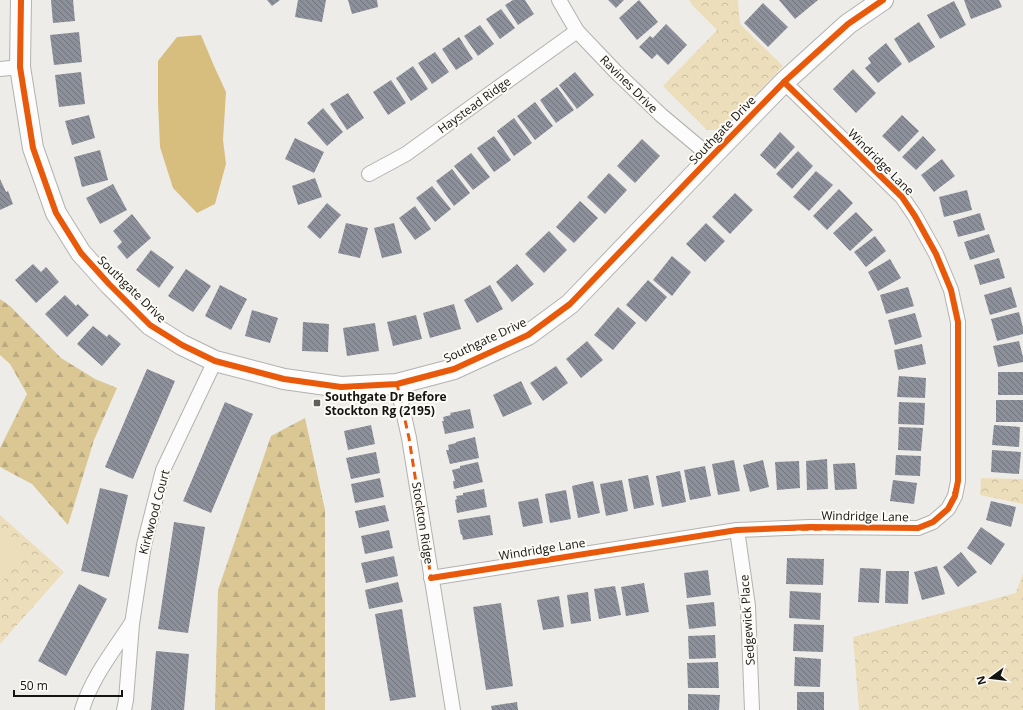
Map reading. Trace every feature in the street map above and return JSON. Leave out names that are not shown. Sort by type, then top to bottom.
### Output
[{"type":"street","name":"Southgate Drive","points":[[21,0],[20,67],[32,148],[56,213],[81,253],[109,284],[150,325],[182,345],[215,361],[284,379],[341,387],[397,384],[454,368],[528,335],[570,304],[784,82],[848,24],[883,0]]},
{"type":"street","name":"Ravines Drive","points":[[559,0],[577,31],[617,73],[661,116],[711,157]]},
{"type":"street","name":"Haystead Ridge","points":[[369,174],[406,154],[577,31]]},
{"type":"street","points":[[0,69],[20,67]]},
{"type":"street","name":"Windridge Lane","points":[[431,578],[738,530],[810,527],[918,528],[933,522],[948,509],[955,496],[958,481],[958,322],[951,290],[936,254],[902,196],[784,82]]},
{"type":"street","name":"Kirkwood Court","points":[[124,710],[132,624],[144,545],[163,470],[215,361]]},
{"type":"street","name":"Stockton Ridge","points":[[397,384],[409,438],[453,710]]},
{"type":"street","name":"Sedgewick Place","points":[[738,530],[748,606],[752,710]]},
{"type":"street","name":"Kirkwood Court","points":[[82,710],[85,699],[101,669],[132,624]]},
{"type":"highlighted area","points":[[784,82],[902,197],[936,254],[951,290],[958,322],[958,481],[948,509],[933,522],[918,528],[737,530],[431,578],[409,438],[397,384],[454,369],[528,335],[570,304]]},
{"type":"green space","points":[[689,0],[738,0],[740,24],[783,66],[722,130],[707,130],[663,86],[717,30],[692,5]]},
{"type":"green space","points":[[0,299],[10,306],[61,358],[95,379],[117,388],[94,440],[68,525],[32,484],[0,467],[0,448],[27,394],[10,364],[0,355]]},
{"type":"green space","points":[[305,418],[325,510],[325,710],[215,710],[218,590],[271,436]]},
{"type":"green space","points":[[981,478],[1023,479],[1023,504],[980,495]]},
{"type":"green space","points":[[0,515],[64,572],[0,644]]},
{"type":"green space","points":[[0,530],[27,554],[0,584]]},
{"type":"green space","points":[[1023,573],[1023,710],[859,710],[853,637],[1016,593]]},
{"type":"shaded area","points":[[201,35],[226,92],[223,140],[226,164],[215,204],[197,213],[173,188],[160,147],[158,61],[177,37]]},
{"type":"building","points":[[51,0],[73,0],[75,21],[53,23]]},
{"type":"building","points":[[267,0],[280,0],[272,6]]},
{"type":"building","points":[[298,0],[326,0],[322,22],[295,17]]},
{"type":"building","points":[[348,0],[377,0],[378,7],[352,14]]},
{"type":"building","points":[[513,0],[525,0],[534,14],[518,25],[505,5]]},
{"type":"building","points":[[608,0],[624,0],[616,8]]},
{"type":"building","points":[[639,0],[658,22],[637,40],[619,18]]},
{"type":"building","points":[[779,0],[818,0],[795,19]]},
{"type":"building","points":[[964,0],[999,0],[1002,7],[971,19]]},
{"type":"building","points":[[954,1],[966,25],[940,39],[927,15]]},
{"type":"building","points":[[763,3],[788,27],[768,47],[744,23]]},
{"type":"building","points":[[501,9],[515,28],[500,39],[486,19]]},
{"type":"building","points":[[919,22],[935,47],[909,63],[894,39]]},
{"type":"building","points":[[666,24],[687,45],[668,65],[657,54],[652,59],[639,47],[650,36],[653,38]]},
{"type":"building","points":[[480,25],[494,44],[478,56],[464,36]]},
{"type":"building","points":[[79,32],[82,62],[54,65],[50,35]]},
{"type":"building","points":[[459,37],[473,59],[456,70],[442,49]]},
{"type":"building","points":[[886,43],[902,64],[878,83],[865,68],[871,63],[868,58]]},
{"type":"building","points":[[435,52],[449,72],[432,84],[418,63]]},
{"type":"building","points":[[413,66],[428,89],[411,101],[396,78]]},
{"type":"building","points":[[853,69],[876,93],[856,113],[833,89]]},
{"type":"building","points":[[81,72],[85,104],[59,107],[55,75]]},
{"type":"building","points":[[575,72],[594,95],[577,109],[559,85]]},
{"type":"building","points":[[391,80],[406,103],[388,115],[373,92]]},
{"type":"building","points":[[557,87],[574,110],[556,123],[540,100]]},
{"type":"building","points":[[348,93],[364,118],[347,130],[330,104]]},
{"type":"building","points":[[535,102],[553,126],[535,140],[517,116]]},
{"type":"building","points":[[323,108],[343,132],[327,146],[307,123]]},
{"type":"building","points":[[89,115],[95,138],[72,145],[65,121]]},
{"type":"building","points":[[902,115],[919,131],[899,152],[882,136]]},
{"type":"building","points":[[514,118],[532,143],[514,156],[497,131]]},
{"type":"building","points":[[780,132],[795,147],[775,169],[760,155]]},
{"type":"building","points":[[494,136],[511,160],[494,172],[477,148]]},
{"type":"building","points":[[923,136],[936,150],[916,170],[902,157]]},
{"type":"building","points":[[295,138],[324,152],[314,173],[285,159]]},
{"type":"building","points":[[642,139],[660,156],[635,183],[617,166]]},
{"type":"building","points":[[100,150],[108,180],[82,187],[74,157]]},
{"type":"building","points":[[798,151],[813,166],[792,189],[776,174]]},
{"type":"building","points":[[471,153],[490,177],[473,190],[454,166]]},
{"type":"building","points":[[942,159],[955,176],[934,192],[921,175]]},
{"type":"building","points":[[452,169],[470,193],[454,206],[436,181]]},
{"type":"building","points":[[816,171],[833,185],[809,211],[793,197]]},
{"type":"building","points":[[609,173],[627,190],[605,214],[587,197]]},
{"type":"building","points":[[315,178],[322,197],[298,205],[292,186]]},
{"type":"building","points":[[0,179],[6,192],[8,191],[13,204],[0,210]]},
{"type":"building","points":[[113,184],[127,210],[100,224],[86,198]]},
{"type":"building","points":[[432,186],[451,209],[435,222],[416,198]]},
{"type":"building","points":[[839,189],[853,203],[827,230],[813,216]]},
{"type":"building","points":[[967,190],[972,210],[944,217],[939,197]]},
{"type":"building","points":[[735,193],[753,210],[730,234],[712,217]]},
{"type":"building","points":[[580,201],[598,218],[574,243],[556,227]]},
{"type":"building","points":[[327,203],[341,215],[320,239],[307,227]]},
{"type":"building","points":[[415,206],[431,229],[415,240],[399,218]]},
{"type":"building","points":[[856,212],[873,230],[850,251],[833,233]]},
{"type":"building","points":[[980,213],[985,230],[958,237],[953,221]]},
{"type":"building","points":[[132,214],[151,238],[127,259],[117,247],[122,242],[113,231]]},
{"type":"building","points":[[346,223],[368,228],[360,258],[338,253]]},
{"type":"building","points":[[394,223],[402,253],[382,258],[374,228]]},
{"type":"building","points":[[706,223],[725,241],[705,262],[686,244]]},
{"type":"building","points":[[549,231],[567,250],[544,273],[525,254]]},
{"type":"building","points":[[989,234],[995,252],[970,260],[964,242]]},
{"type":"building","points":[[875,236],[886,251],[866,267],[854,252]]},
{"type":"building","points":[[151,250],[174,267],[159,288],[136,270]]},
{"type":"building","points":[[672,256],[691,272],[672,296],[653,280]]},
{"type":"building","points":[[999,258],[1005,278],[980,285],[974,265]]},
{"type":"building","points":[[890,259],[901,278],[878,291],[868,272]]},
{"type":"building","points":[[33,264],[41,272],[46,267],[59,282],[36,303],[15,280]]},
{"type":"building","points":[[517,264],[534,284],[512,302],[496,282]]},
{"type":"building","points":[[186,269],[211,286],[193,312],[168,296]]},
{"type":"building","points":[[648,280],[667,297],[646,322],[626,305]]},
{"type":"building","points":[[220,285],[247,299],[231,330],[205,316]]},
{"type":"building","points":[[490,285],[503,309],[477,323],[464,300]]},
{"type":"building","points":[[908,287],[914,306],[886,314],[880,295]]},
{"type":"building","points":[[1011,287],[1017,307],[990,315],[984,295]]},
{"type":"building","points":[[65,295],[76,306],[78,304],[89,315],[67,337],[45,314]]},
{"type":"building","points":[[454,304],[461,329],[430,338],[423,313]]},
{"type":"building","points":[[618,307],[636,323],[613,350],[594,335]]},
{"type":"building","points":[[252,310],[278,318],[270,343],[245,336]]},
{"type":"building","points":[[1019,312],[1023,334],[997,341],[991,319]]},
{"type":"building","points":[[915,313],[922,337],[895,345],[888,320]]},
{"type":"building","points":[[416,315],[422,339],[393,346],[387,322]]},
{"type":"building","points":[[303,322],[329,324],[328,352],[302,351]]},
{"type":"building","points":[[375,323],[379,351],[347,356],[343,328]]},
{"type":"building","points":[[93,326],[107,337],[109,334],[121,344],[102,366],[77,344]]},
{"type":"building","points":[[587,341],[603,360],[581,378],[566,359]]},
{"type":"building","points":[[1019,341],[1023,362],[998,367],[993,346]]},
{"type":"building","points":[[922,344],[926,364],[898,370],[894,350]]},
{"type":"building","points":[[556,366],[568,383],[543,401],[530,383]]},
{"type":"building","points":[[147,369],[175,381],[133,479],[105,467]]},
{"type":"building","points":[[998,372],[1023,372],[1023,395],[998,395]]},
{"type":"building","points":[[899,376],[926,378],[925,398],[897,397]]},
{"type":"building","points":[[521,381],[532,404],[503,417],[493,395]]},
{"type":"building","points":[[996,400],[1023,400],[1023,422],[996,422]]},
{"type":"building","points":[[225,402],[253,414],[211,513],[183,501]]},
{"type":"building","points":[[899,402],[925,403],[924,425],[898,424]]},
{"type":"building","points":[[470,409],[474,428],[445,434],[442,421],[444,421],[443,417],[451,415],[450,413]]},
{"type":"building","points":[[371,425],[375,444],[348,450],[344,431]]},
{"type":"building","points":[[994,425],[1020,427],[1019,447],[992,445]]},
{"type":"building","points":[[899,427],[923,428],[921,451],[898,450]]},
{"type":"building","points":[[475,437],[479,458],[450,464],[446,450],[449,450],[448,445]]},
{"type":"building","points":[[992,450],[1021,452],[1019,474],[991,472]]},
{"type":"building","points":[[376,452],[380,473],[351,479],[346,458]]},
{"type":"building","points":[[896,455],[921,456],[920,476],[895,475]]},
{"type":"building","points":[[827,459],[828,489],[807,490],[806,461]]},
{"type":"building","points":[[734,460],[740,491],[718,495],[712,464]]},
{"type":"building","points":[[763,460],[769,487],[750,492],[743,465]]},
{"type":"building","points":[[799,461],[800,488],[777,490],[775,462]]},
{"type":"building","points":[[478,462],[483,482],[454,489],[453,481],[455,481],[452,470],[460,468],[460,466]]},
{"type":"building","points":[[855,463],[857,489],[835,490],[833,464]]},
{"type":"building","points":[[705,466],[711,496],[690,500],[684,470]]},
{"type":"building","points":[[680,471],[686,502],[662,507],[656,476]]},
{"type":"building","points":[[648,475],[654,505],[634,509],[628,479]]},
{"type":"building","points":[[380,478],[384,497],[355,503],[351,484]]},
{"type":"building","points":[[622,480],[628,511],[606,516],[600,484]]},
{"type":"building","points":[[893,480],[917,483],[914,504],[890,501]]},
{"type":"building","points":[[593,481],[600,513],[578,518],[572,486]]},
{"type":"building","points":[[100,488],[128,495],[109,577],[81,571]]},
{"type":"building","points":[[484,489],[487,507],[457,513],[455,500],[457,499],[456,496],[463,495],[463,493]]},
{"type":"building","points":[[566,490],[571,519],[550,523],[545,494]]},
{"type":"building","points":[[538,498],[543,523],[523,527],[518,502]]},
{"type":"building","points":[[991,501],[1016,507],[1011,527],[986,520]]},
{"type":"building","points":[[385,505],[389,521],[359,528],[355,511]]},
{"type":"building","points":[[490,515],[493,535],[463,540],[458,520]]},
{"type":"building","points":[[174,522],[205,527],[188,633],[158,629]]},
{"type":"building","points":[[981,527],[1005,544],[991,565],[967,548]]},
{"type":"building","points":[[389,530],[393,548],[365,554],[361,536]]},
{"type":"building","points":[[961,552],[977,572],[958,587],[943,567]]},
{"type":"building","points":[[394,556],[398,576],[366,583],[361,563]]},
{"type":"building","points":[[787,558],[824,559],[823,585],[786,584]]},
{"type":"building","points":[[937,566],[945,594],[922,600],[914,572]]},
{"type":"building","points":[[860,568],[881,569],[879,603],[858,602]]},
{"type":"building","points":[[708,570],[711,595],[687,598],[684,573]]},
{"type":"building","points":[[886,571],[909,571],[908,604],[885,603]]},
{"type":"building","points":[[398,582],[403,602],[369,609],[365,590]]},
{"type":"building","points":[[644,583],[649,612],[626,616],[621,587]]},
{"type":"building","points":[[79,584],[107,599],[66,676],[38,661]]},
{"type":"building","points":[[615,586],[621,615],[599,619],[594,589]]},
{"type":"building","points":[[790,591],[821,593],[820,620],[789,618]]},
{"type":"building","points":[[588,592],[591,621],[571,624],[567,595]]},
{"type":"building","points":[[559,596],[564,627],[543,630],[537,600]]},
{"type":"building","points":[[714,602],[716,626],[689,629],[686,605]]},
{"type":"building","points":[[501,603],[513,686],[486,690],[473,607]]},
{"type":"building","points":[[402,609],[416,697],[390,701],[375,614]]},
{"type":"building","points":[[794,624],[824,625],[823,652],[793,651]]},
{"type":"building","points":[[715,635],[716,658],[689,659],[688,636]]},
{"type":"building","points":[[156,651],[189,654],[184,710],[151,710]]},
{"type":"building","points":[[795,657],[821,659],[820,687],[794,686]]},
{"type":"building","points":[[718,662],[719,688],[688,688],[687,663]]},
{"type":"building","points":[[797,692],[824,692],[824,710],[797,710]]},
{"type":"building","points":[[688,694],[720,695],[719,710],[688,710]]},
{"type":"building","points":[[517,702],[518,710],[492,710],[491,706]]},
{"type":"cycle path","points":[[21,0],[20,67],[33,148],[56,213],[81,253],[109,284],[150,325],[182,345],[215,361],[284,379],[341,387],[397,384],[454,369],[528,335],[570,304],[784,82],[848,24],[883,0]]},
{"type":"cycle path","points":[[431,578],[737,530],[810,527],[918,528],[933,522],[948,509],[955,496],[958,481],[958,322],[951,290],[936,254],[915,216],[902,197],[784,82]]},
{"type":"place","name":"Southgate Dr Before Stockton Rg (2195)","points":[[317,403]]}]
